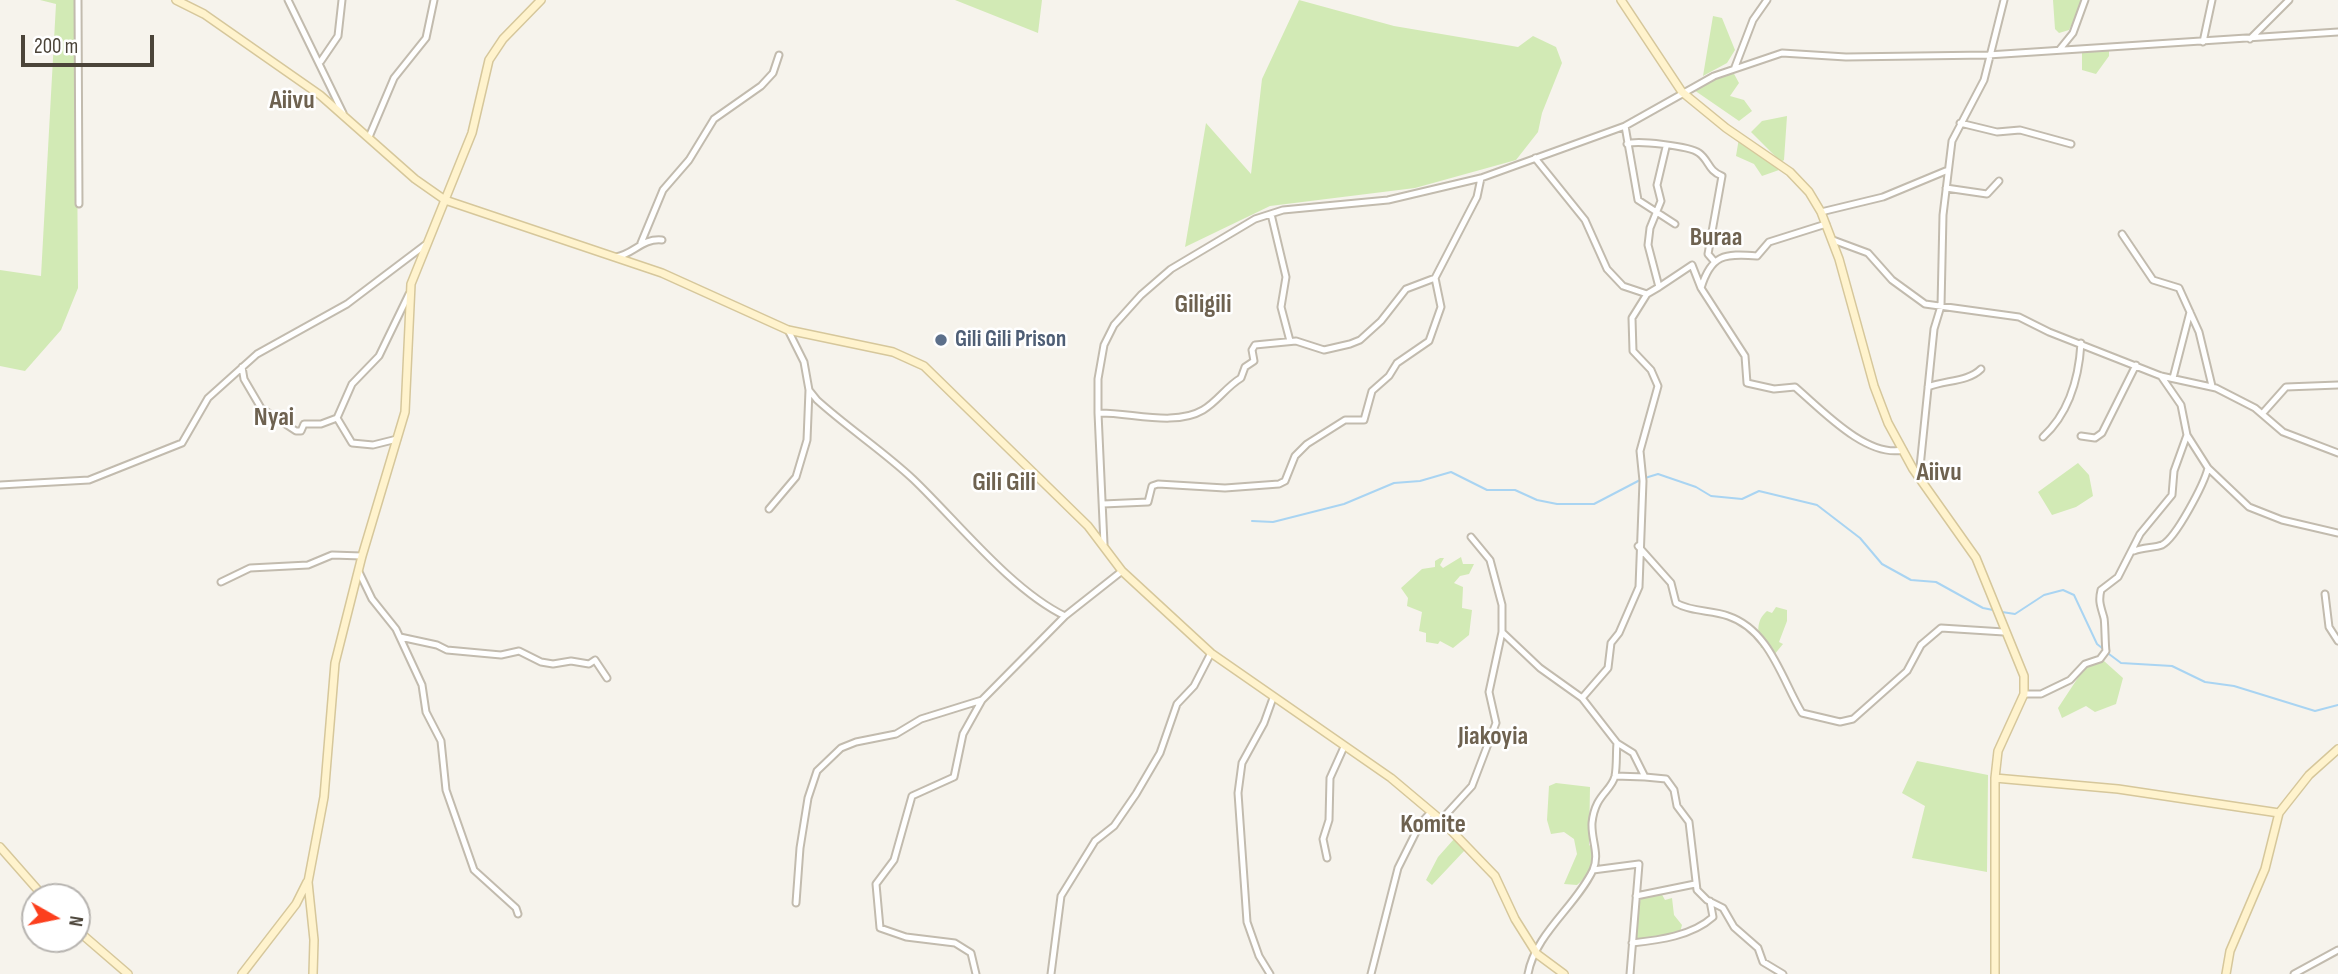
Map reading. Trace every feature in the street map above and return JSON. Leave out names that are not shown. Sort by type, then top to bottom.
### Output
[{"type":"street","points":[[78,0],[79,204]]},
{"type":"street","points":[[176,0],[204,14],[343,113],[415,179],[445,200],[662,273],[788,330],[893,352],[924,366],[1104,544],[1122,571],[1211,653],[1391,778],[1441,820],[1495,876],[1515,919],[1536,954],[1564,974]]},
{"type":"street","points":[[288,0],[321,61],[343,113]]},
{"type":"street","points":[[321,61],[338,36],[342,0]]},
{"type":"street","points":[[369,137],[394,78],[426,38],[435,0]]},
{"type":"street","points":[[242,367],[244,379],[261,408],[296,431],[301,431],[304,424],[321,424],[337,418],[352,384],[379,356],[409,294],[425,245],[472,132],[489,60],[503,39],[541,0]]},
{"type":"street","points":[[1621,0],[1682,92],[1726,128],[1790,172],[1809,192],[1821,212],[1833,240],[1874,386],[1888,423],[1919,477],[1976,558],[2024,676],[2024,694],[1998,751],[1995,778],[1995,974]]},
{"type":"street","points":[[1735,67],[1753,20],[1767,0]]},
{"type":"street","points":[[1919,477],[1934,329],[1941,306],[1952,141],[1981,86],[2004,0]]},
{"type":"street","points":[[2060,49],[2073,33],[2085,0]]},
{"type":"street","points":[[2203,42],[2212,0]]},
{"type":"street","points":[[2250,39],[2288,0]]},
{"type":"street","points":[[1104,544],[1098,413],[1102,352],[1114,325],[1171,269],[1217,239],[1271,214],[1308,207],[1388,200],[1481,178],[1625,126],[1682,92],[1760,58],[1791,53],[1846,57],[1989,55],[2338,32]]},
{"type":"street","points":[[616,257],[630,253],[641,243],[663,190],[690,160],[706,136],[707,128],[718,115],[751,95],[769,78],[779,55]]},
{"type":"street","points":[[1960,123],[1997,132],[2020,130],[2071,144]]},
{"type":"street","points":[[1625,126],[1638,200],[1675,224]]},
{"type":"street","points":[[1627,144],[1637,141],[1666,147],[1678,145],[1696,150],[1706,158],[1712,170],[1723,178],[1709,247],[1710,257],[1714,261]]},
{"type":"street","points":[[1659,287],[1648,251],[1649,232],[1661,201],[1657,185],[1666,147]]},
{"type":"street","points":[[1535,158],[1585,220],[1607,269],[1623,286],[1647,294]]},
{"type":"street","points":[[1821,212],[1884,197],[1948,170]]},
{"type":"street","points":[[1103,504],[1148,502],[1152,486],[1158,484],[1225,488],[1285,481],[1298,451],[1345,420],[1363,422],[1372,391],[1389,376],[1397,363],[1429,341],[1441,307],[1435,278],[1477,197],[1481,178]]},
{"type":"street","points":[[1947,188],[1987,194],[1999,181]]},
{"type":"street","points":[[1271,214],[1286,277],[1281,310],[1286,316],[1290,341]]},
{"type":"street","points":[[1701,288],[1708,267],[1714,261],[1732,255],[1757,256],[1769,242],[1826,224]]},
{"type":"street","points":[[2122,234],[2153,280],[2179,288],[2202,341],[2212,386]]},
{"type":"street","points":[[641,243],[662,240]]},
{"type":"street","points":[[1833,240],[1868,253],[1892,280],[1920,301],[2014,316],[2161,376],[2212,386],[2262,414],[2283,432],[2338,453]]},
{"type":"street","points":[[0,485],[89,480],[182,443],[204,403],[242,367],[276,342],[347,304],[425,245]]},
{"type":"street","points":[[1583,698],[1608,668],[1611,643],[1619,633],[1639,587],[1638,546],[1643,481],[1640,451],[1658,386],[1651,370],[1633,351],[1632,318],[1647,294],[1692,265],[1701,288],[1745,356],[1747,383],[1770,389],[1795,387],[1813,405],[1865,442],[1885,450],[1903,450]]},
{"type":"street","points":[[1098,413],[1170,417],[1196,413],[1241,378],[1245,367],[1254,361],[1252,350],[1255,345],[1290,341],[1324,350],[1360,340],[1384,317],[1406,289],[1435,278]]},
{"type":"street","points":[[313,974],[314,940],[308,882],[324,797],[335,663],[362,556],[397,439],[408,384],[409,294]]},
{"type":"street","points":[[2173,378],[2190,312]]},
{"type":"street","points":[[769,509],[796,477],[807,440],[809,390],[804,362],[788,330]]},
{"type":"street","points":[[2043,437],[2056,425],[2068,401],[2081,343]]},
{"type":"street","points":[[2081,436],[2095,438],[2102,433],[2136,365]]},
{"type":"street","points":[[1928,387],[1951,379],[1970,377],[1981,369]]},
{"type":"street","points":[[2161,376],[2181,405],[2187,435],[2208,468],[2249,507],[2295,524],[2338,533]]},
{"type":"street","points":[[2262,414],[2286,387],[2338,385]]},
{"type":"street","points":[[809,390],[829,411],[911,478],[1020,583],[1050,609],[1065,616]]},
{"type":"street","points":[[337,418],[352,443],[373,445],[397,439]]},
{"type":"street","points":[[2024,694],[2044,693],[2070,680],[2087,663],[2103,657],[2104,619],[2099,606],[2101,590],[2118,577],[2134,551],[2140,534],[2172,496],[2174,471],[2187,435]]},
{"type":"street","points":[[2134,551],[2159,546],[2168,540],[2193,502],[2208,468]]},
{"type":"street","points":[[1441,820],[1472,786],[1482,751],[1494,729],[1489,692],[1502,632],[1502,605],[1494,571],[1484,549],[1471,537]]},
{"type":"street","points":[[1638,546],[1671,583],[1676,603],[1740,621],[1780,668],[1802,713],[1811,717],[1840,722],[1853,719],[1907,671],[1921,645],[1941,628],[2004,632]]},
{"type":"street","points":[[221,582],[250,568],[303,566],[332,555],[362,556]]},
{"type":"street","points":[[976,974],[971,953],[962,946],[900,936],[880,929],[875,888],[877,879],[894,860],[912,796],[954,777],[962,734],[982,700],[1065,616],[1122,571]]},
{"type":"street","points":[[359,572],[372,599],[386,612],[400,637],[422,685],[426,712],[441,741],[446,790],[474,870],[516,908],[519,914]]},
{"type":"street","points":[[2325,594],[2329,627],[2338,641]]},
{"type":"street","points":[[1502,632],[1540,668],[1583,698],[1617,743],[1633,752],[1645,777]]},
{"type":"street","points":[[400,637],[466,653],[501,655],[519,651],[553,664],[571,661],[589,664],[595,660],[607,678]]},
{"type":"street","points":[[1051,974],[1066,887],[1094,841],[1114,825],[1136,794],[1160,753],[1177,704],[1194,686],[1211,653]]},
{"type":"street","points":[[1270,974],[1259,956],[1244,909],[1238,793],[1242,763],[1264,723],[1273,698]]},
{"type":"street","points":[[796,903],[800,848],[810,789],[815,784],[817,771],[841,748],[856,741],[896,734],[920,719],[982,700]]},
{"type":"street","points":[[1528,974],[1530,961],[1592,870],[1597,858],[1592,838],[1596,803],[1615,776],[1617,743]]},
{"type":"street","points":[[1327,858],[1323,839],[1329,820],[1330,778],[1345,747]]},
{"type":"street","points":[[2226,974],[2230,951],[2265,869],[2280,813],[2309,775],[2338,748]]},
{"type":"street","points":[[1615,776],[1669,781],[1677,806],[1688,818],[1695,884],[1701,894],[1723,908],[1734,927],[1758,948],[1763,962],[1783,974]]},
{"type":"street","points":[[1995,778],[2118,789],[2280,813]]},
{"type":"street","points":[[1371,974],[1398,868],[1420,824],[1431,812]]},
{"type":"street","points":[[0,847],[32,883]]},
{"type":"street","points":[[1592,870],[1638,863],[1630,974]]},
{"type":"street","points":[[242,974],[296,904],[308,882]]},
{"type":"street","points":[[1636,896],[1695,884]]},
{"type":"street","points":[[1632,943],[1668,938],[1694,928],[1713,917],[1710,901]]},
{"type":"street","points":[[91,942],[128,974]]},
{"type":"street","points":[[2294,974],[2338,950]]},
{"type":"green space","points":[[40,0],[76,0],[78,288],[61,330],[25,371],[0,366],[0,270],[41,276],[56,4]]},
{"type":"green space","points":[[955,0],[1042,0],[1038,33]]},
{"type":"green space","points":[[1299,0],[1394,26],[1518,47],[1533,36],[1556,47],[1562,63],[1542,113],[1538,132],[1516,160],[1415,188],[1270,206],[1185,247],[1206,123],[1251,174],[1262,79]]},
{"type":"green space","points":[[2053,0],[2084,0],[2069,30],[2059,33],[2055,29]]},
{"type":"green space","points":[[1713,16],[1722,18],[1735,50],[1727,63],[1703,76]]},
{"type":"green space","points":[[2082,50],[2109,50],[2109,56],[2096,74],[2082,70]]},
{"type":"green space","points":[[1733,72],[1739,83],[1730,96],[1744,100],[1752,111],[1739,121],[1694,90],[1694,87]]},
{"type":"green space","points":[[1787,116],[1784,160],[1781,162],[1751,132],[1762,121]]},
{"type":"green space","points":[[1739,138],[1779,170],[1762,176],[1754,164],[1736,156]]},
{"type":"green space","points":[[2078,463],[2089,475],[2093,496],[2076,507],[2052,515],[2038,492]]},
{"type":"green space","points":[[1461,557],[1463,564],[1474,564],[1469,574],[1460,576],[1454,583],[1463,587],[1462,608],[1472,610],[1469,635],[1453,648],[1440,641],[1438,644],[1426,642],[1426,633],[1419,631],[1422,612],[1407,606],[1408,598],[1401,588],[1422,569],[1435,567],[1435,561],[1440,558],[1444,558],[1440,565],[1443,568]]},
{"type":"green space","points":[[1776,607],[1787,610],[1787,621],[1779,642],[1783,644],[1774,655],[1768,647],[1761,648],[1758,628],[1763,615],[1767,611],[1772,613]]},
{"type":"green space","points":[[2104,661],[2123,678],[2116,704],[2095,712],[2086,706],[2062,718],[2058,708],[2087,664]]},
{"type":"green space","points":[[1917,761],[1988,775],[1987,872],[1912,858],[1925,806],[1902,793]]},
{"type":"green space","points":[[1556,783],[1590,787],[1589,845],[1595,849],[1595,854],[1585,878],[1577,885],[1564,884],[1577,854],[1574,839],[1564,832],[1551,834],[1547,820],[1549,786]]},
{"type":"green space","points":[[1454,839],[1465,850],[1432,885],[1426,880],[1438,857]]},
{"type":"green space","points":[[1660,891],[1665,900],[1672,898],[1674,915],[1682,925],[1680,932],[1634,940],[1641,896]]},
{"type":"waterway","points":[[1252,521],[1273,522],[1344,504],[1394,483],[1420,481],[1451,472],[1487,490],[1515,490],[1537,500],[1557,504],[1594,504],[1640,480]]},
{"type":"waterway","points":[[1645,478],[1658,474],[1696,487],[1711,496],[1742,499],[1759,491],[1817,505],[1860,538],[1882,564],[1911,580],[1936,582],[1983,608],[1993,610]]},
{"type":"waterway","points":[[2002,612],[2015,614],[2044,595],[2063,590],[2074,595],[2097,644],[2102,648]]},
{"type":"waterway","points":[[2109,654],[2121,663],[2172,666],[2205,682],[2234,686],[2315,711],[2338,705]]},
{"type":"place","name":"Gili Gili Prison","points":[[941,340]]},
{"type":"district","name":"Aiivu","points":[[292,101]]},
{"type":"district","name":"Buraa","points":[[1716,238]]},
{"type":"district","name":"Giligili","points":[[1203,305]]},
{"type":"district","name":"Nyai","points":[[274,418]]},
{"type":"district","name":"Aiivu","points":[[1939,473]]},
{"type":"district","name":"Gili Gili","points":[[1004,483]]},
{"type":"district","name":"Jiakoyia","points":[[1493,737]]},
{"type":"district","name":"Komite","points":[[1433,825]]}]
